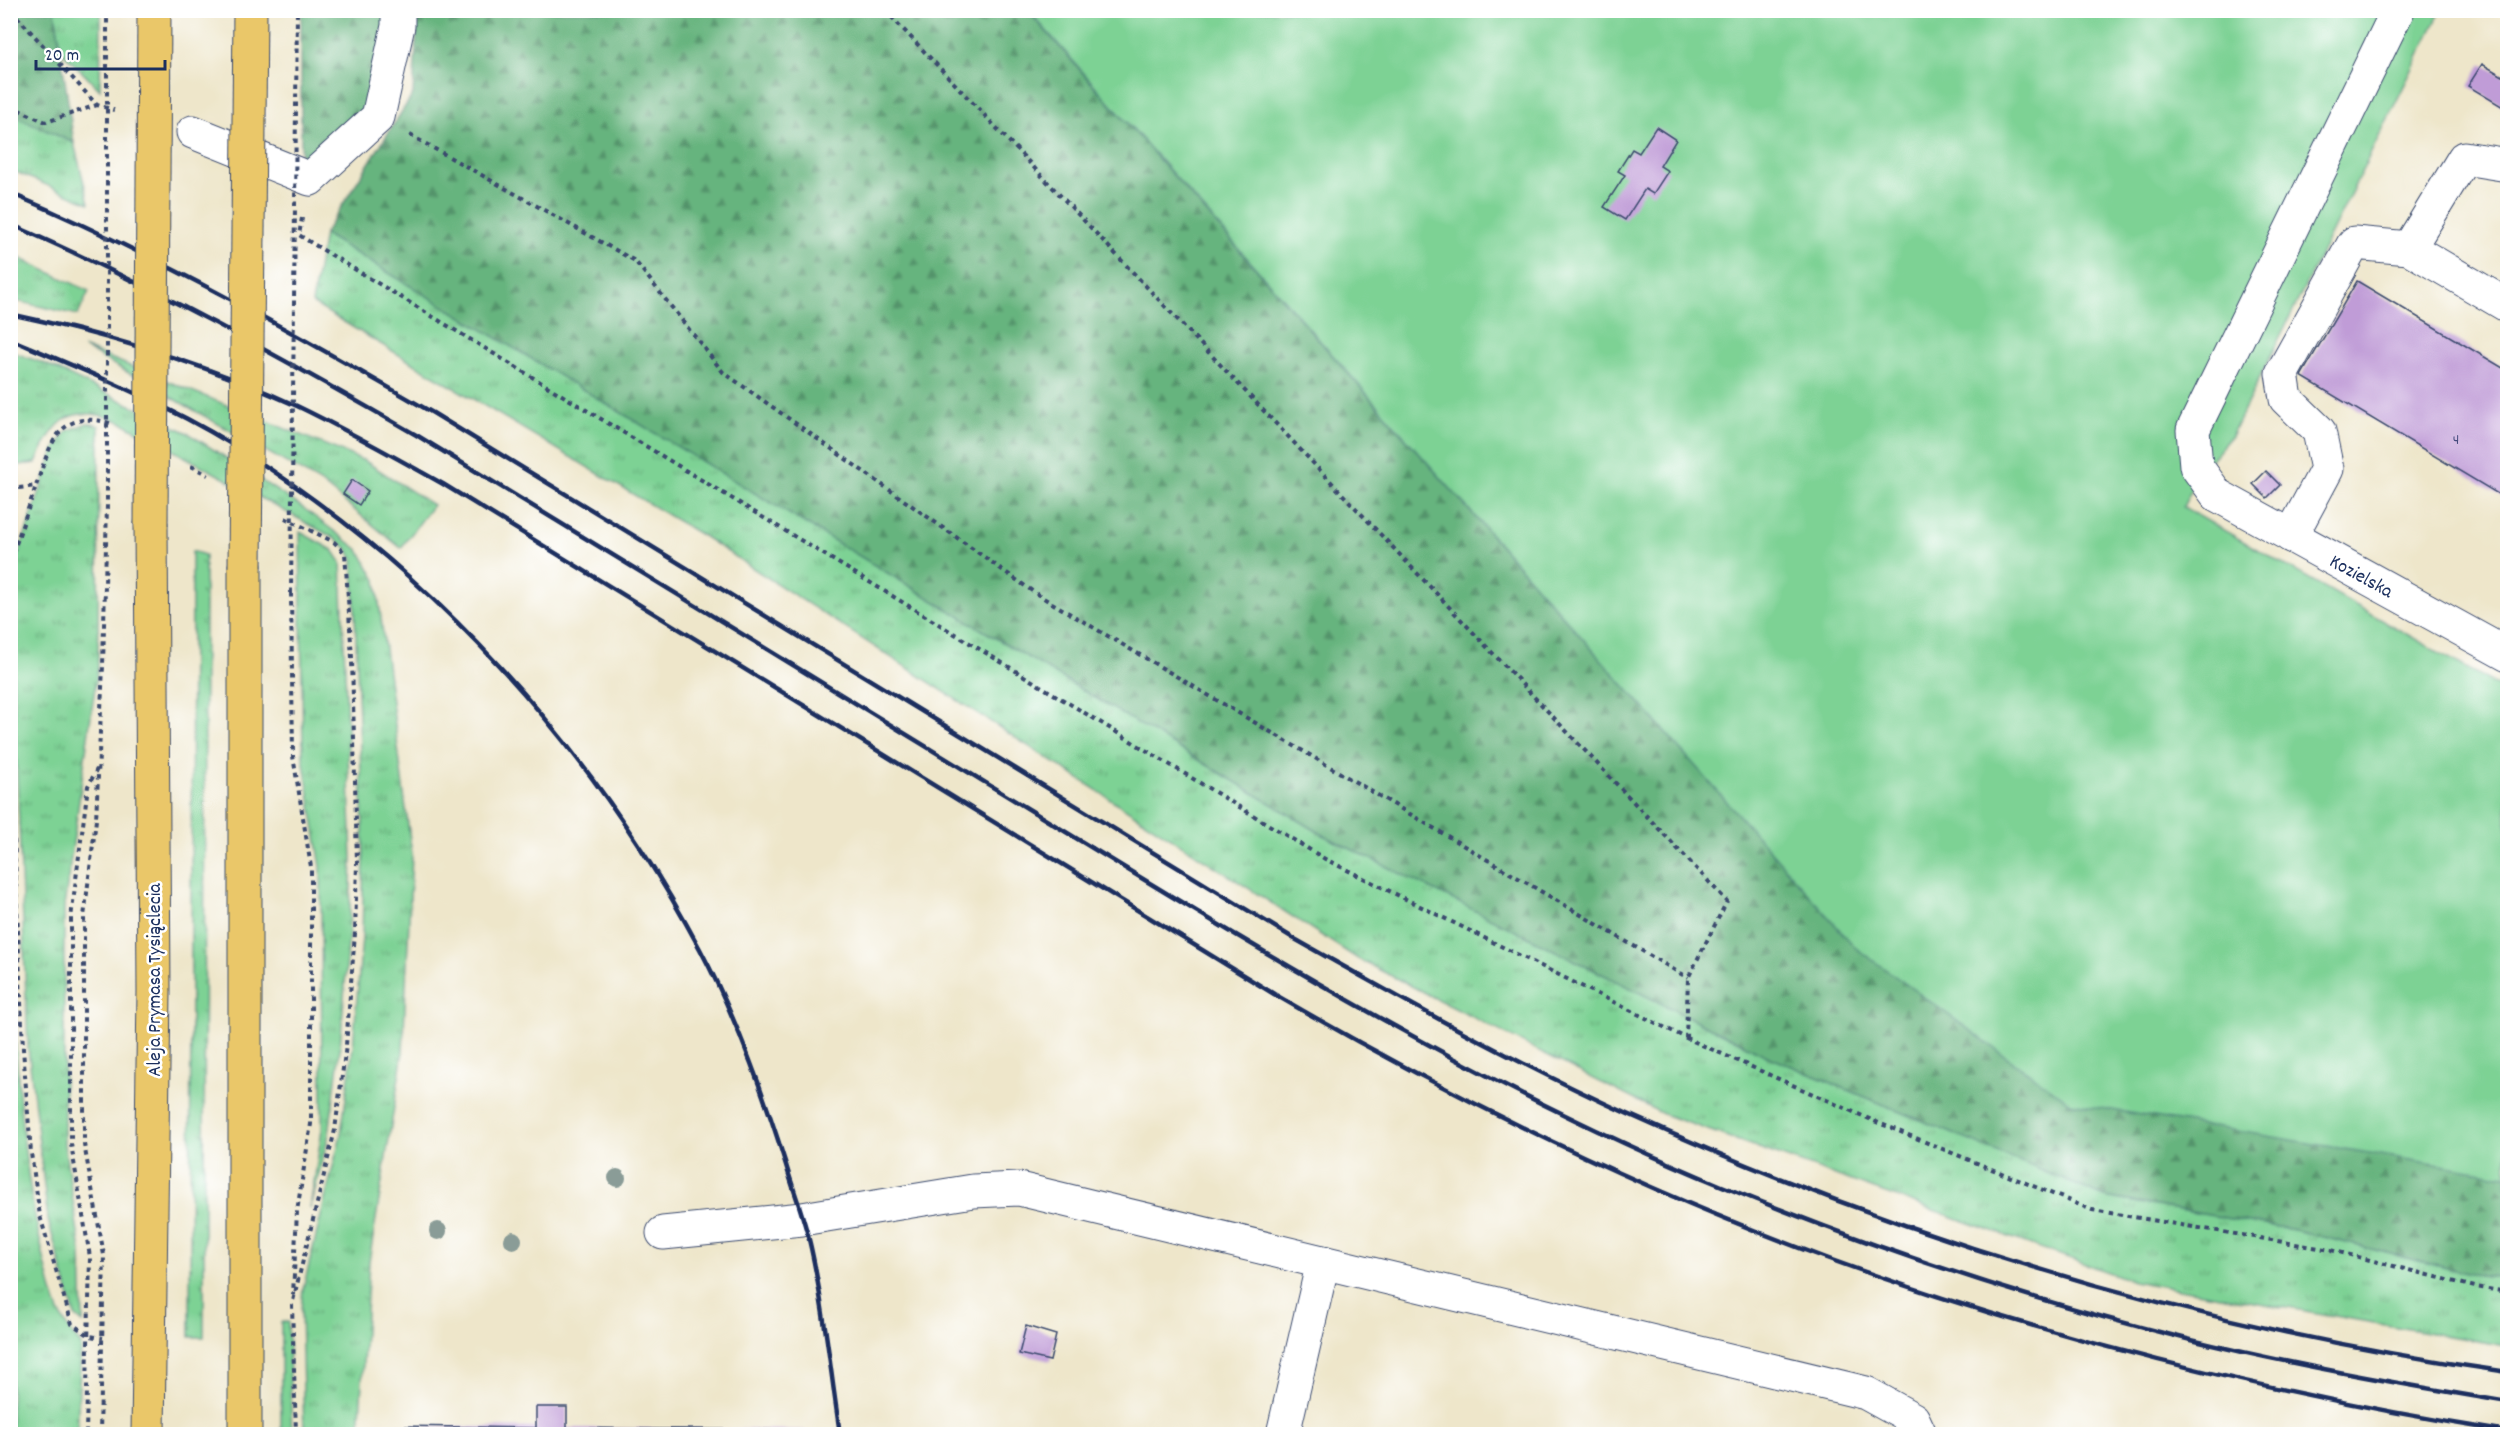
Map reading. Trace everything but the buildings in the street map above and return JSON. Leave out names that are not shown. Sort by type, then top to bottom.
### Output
[{"type":"main road","name":"Aleja Prymasa Tysiąclecia","points":[[148,1434],[154,991],[151,525],[154,10]]},
{"type":"main road","points":[[245,1434],[245,567],[250,10]]},
{"type":"street","points":[[193,132],[310,179],[378,117],[398,10]]},
{"type":"street","name":"Kozielska","points":[[2398,10],[2193,430],[2196,466],[2217,495],[2508,655]]},
{"type":"street","points":[[2409,248],[2463,158],[2508,165]]},
{"type":"street","points":[[2291,536],[2327,469],[2319,431],[2286,399],[2282,372],[2354,243],[2409,248],[2508,306]]},
{"type":"street","points":[[663,1233],[802,1219],[973,1191],[1019,1189],[1866,1393],[1913,1419],[1920,1434]]},
{"type":"street","points":[[1282,1434],[1323,1262]]},
{"type":"path","points":[[10,106],[46,122],[97,105],[11,10]]},
{"type":"path","points":[[100,1434],[104,1255],[84,1143],[84,916],[96,820],[107,506],[107,10]]},
{"type":"path","points":[[292,1305],[297,1210],[311,1124],[311,867],[293,756],[291,593],[297,10]]},
{"type":"path","points":[[885,10],[1727,901],[1688,978],[1686,1038]]},
{"type":"path","points":[[378,117],[635,261],[723,372],[1035,593],[1688,978]]},
{"type":"path","points":[[310,179],[299,235],[1325,859],[1686,1038],[1874,1121],[2092,1210],[2331,1250],[2475,1287],[2508,1292]]},
{"type":"path","points":[[10,561],[36,486]]},
{"type":"path","points":[[10,741],[23,1049],[31,1153],[40,1216],[72,1324],[90,1336],[103,1338]]},
{"type":"path","points":[[86,1434],[90,1257],[70,1144],[71,918],[88,786],[98,766]]},
{"type":"green space","points":[[11,10],[55,11],[74,143],[11,114]]},
{"type":"green space","points":[[55,11],[101,11],[100,90],[61,51]]},
{"type":"green space","points":[[301,11],[391,11],[367,114],[301,166]]},
{"type":"green space","points":[[418,11],[1028,11],[1856,948],[2071,1103],[2507,1176],[2507,1278],[2471,1274],[2295,1230],[2105,1197],[1767,1056],[1325,836],[324,234],[413,94]]},
{"type":"green space","points":[[1029,11],[2441,11],[2231,436],[2200,472],[2183,507],[2507,691],[2507,1176],[2071,1103],[1856,948]]},
{"type":"green space","points":[[10,114],[74,143],[89,203],[11,170]]},
{"type":"green space","points":[[324,234],[1325,836],[1767,1056],[2105,1197],[2295,1230],[2471,1274],[2507,1278],[2507,1346],[2133,1281],[1663,1114],[1358,959],[703,536],[312,303]]},
{"type":"green space","points":[[11,254],[89,291],[78,315],[11,300]]},
{"type":"green space","points":[[83,347],[365,461],[433,505],[401,548],[320,482]]},
{"type":"green space","points":[[10,351],[48,365],[188,433],[302,507],[359,550],[376,580],[412,855],[403,1052],[369,1262],[359,1434],[304,1434],[301,1309],[303,1289],[341,1134],[353,1047],[362,937],[364,853],[353,560],[347,548],[334,538],[121,422],[104,416],[78,414],[67,418],[50,435],[36,463],[11,466]]},
{"type":"green space","points":[[87,423],[99,426],[98,666],[64,907],[64,1144],[81,1251],[83,1323],[75,1316],[48,1220],[28,1047],[12,650],[14,567],[54,450],[67,431]]},
{"type":"green space","points":[[300,532],[333,550],[341,562],[352,860],[340,1049],[329,1134],[310,1209],[322,1129],[321,867],[303,757]]},
{"type":"green space","points":[[192,551],[205,555],[204,1337],[190,1337]]},
{"type":"green space","points":[[11,875],[17,1068],[21,1116],[34,1211],[52,1292],[68,1329],[81,1345],[77,1434],[11,1434]]},
{"type":"green space","points":[[281,1322],[288,1322],[292,1434],[281,1434]]},
{"type":"railway","points":[[10,193],[119,242],[172,269],[382,383],[1293,938],[1459,1030],[1585,1094],[1734,1160],[1841,1202],[1949,1240],[2059,1274],[2169,1305],[2281,1331],[2394,1354],[2508,1372]]},
{"type":"railway","points":[[10,224],[166,298],[418,436],[1202,915],[1457,1060],[1632,1147],[1836,1231],[1952,1271],[2068,1307],[2187,1339],[2267,1357],[2508,1402]]},
{"type":"railway","points":[[10,314],[84,331],[192,364],[263,391],[353,434],[443,484],[1274,994],[1408,1069],[1615,1171],[1829,1259],[1995,1315],[2164,1362],[2249,1382],[2335,1401],[2508,1432]]},
{"type":"railway","points":[[10,339],[124,388],[206,429],[305,493],[374,547],[439,604],[500,666],[556,732],[609,801],[657,874],[700,949],[748,1055],[809,1238],[823,1314],[839,1427]]}]
